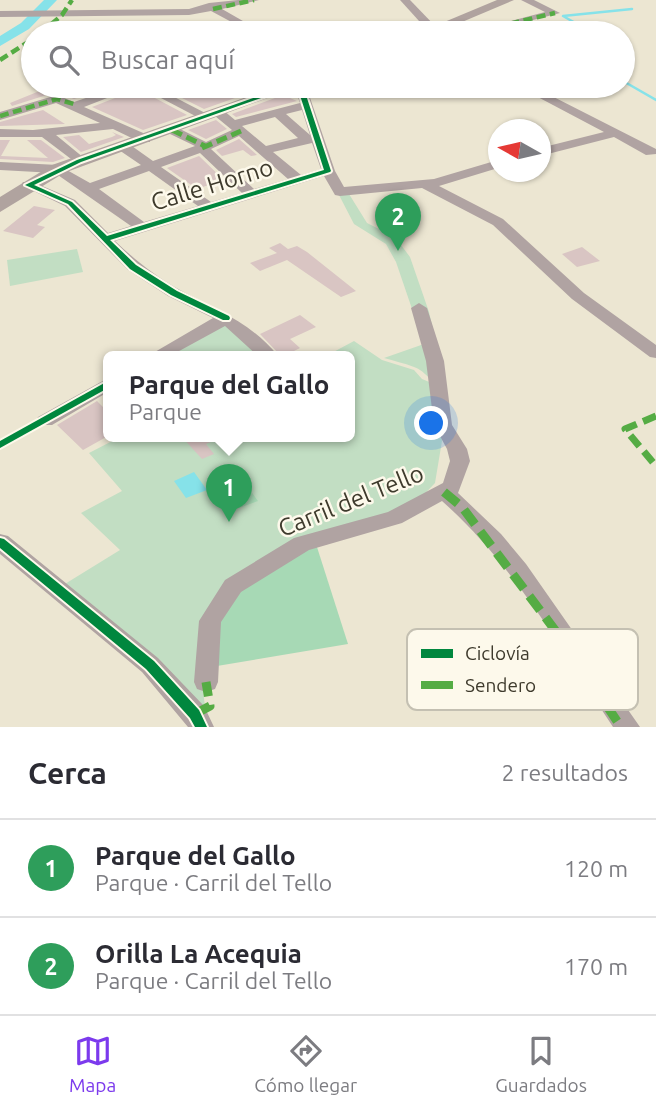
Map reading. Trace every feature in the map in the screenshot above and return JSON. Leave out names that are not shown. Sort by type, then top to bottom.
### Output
[{"type":"main road","points":[[456,21],[508,0]]},
{"type":"main road","points":[[0,206],[28,185],[58,169],[259,98]]},
{"type":"street","points":[[201,0],[236,21]]},
{"type":"street","points":[[1,14],[62,15],[213,9],[254,0]]},
{"type":"street","points":[[405,0],[421,21]]},
{"type":"street","points":[[521,21],[555,13],[526,0]]},
{"type":"street","points":[[77,105],[97,98]]},
{"type":"street","points":[[173,98],[240,130],[297,179]]},
{"type":"street","points":[[305,98],[313,138],[340,192],[424,184],[488,166]]},
{"type":"street","points":[[547,98],[651,152]]},
{"type":"street","points":[[0,116],[57,99],[77,105],[145,139]]},
{"type":"street","points":[[89,188],[204,147],[276,112],[308,105]]},
{"type":"street","points":[[276,112],[313,138]]},
{"type":"street","points":[[0,133],[45,133],[116,124]]},
{"type":"street","points":[[172,130],[204,147],[251,194]]},
{"type":"street","points":[[45,133],[79,161]]},
{"type":"street","points":[[551,149],[616,133]]},
{"type":"street","points":[[263,151],[313,138]]},
{"type":"street","points":[[124,147],[209,207]]},
{"type":"street","points":[[0,166],[58,169],[89,188],[141,228]]},
{"type":"street","name":"Calle Horno","points":[[108,238],[328,171]]},
{"type":"street","points":[[424,184],[498,222],[578,296],[656,353]]},
{"type":"street","points":[[28,185],[70,203],[108,238],[133,267],[174,293],[226,318],[263,351]]},
{"type":"street","name":"Carril del Tello","points":[[206,682],[210,621],[233,586],[302,544],[395,518],[452,487],[460,461],[457,449],[443,425],[435,361],[419,308]]},
{"type":"street","points":[[167,351],[226,318]]},
{"type":"street","points":[[45,421],[103,387]]},
{"type":"street","points":[[444,492],[464,507],[514,566],[558,629]]},
{"type":"street","points":[[0,542],[150,665],[195,714],[201,727]]},
{"type":"street","points":[[614,710],[626,727]]},
{"type":"green space","points":[[349,194],[367,223],[395,237],[410,257],[429,312],[445,382],[434,380],[414,367],[384,358],[424,344],[396,262],[386,244],[354,224],[339,195]]},
{"type":"green space","points":[[77,249],[83,272],[10,286],[7,260]]},
{"type":"green space","points":[[226,320],[258,351],[170,351]]},
{"type":"green space","points":[[354,341],[382,360],[414,370],[422,379],[434,384],[442,441],[435,483],[415,504],[302,542],[201,672],[205,707],[197,711],[60,587],[120,550],[81,513],[122,491],[89,453],[110,442],[355,442],[355,351],[335,351]]},
{"type":"green space","points":[[243,480],[258,501],[239,508],[225,488]]},
{"type":"green space","points":[[316,544],[348,644],[211,667],[214,622],[236,588]]},
{"type":"water","points":[[194,472],[207,490],[186,498],[174,481]]},
{"type":"building","points":[[22,98],[37,98],[12,106],[10,103]]},
{"type":"building","points":[[115,98],[155,98],[187,115],[143,130],[92,107]]},
{"type":"building","points":[[182,98],[235,98],[204,109]]},
{"type":"building","points":[[275,98],[297,101],[236,117],[232,114]]},
{"type":"building","points":[[43,110],[65,124],[0,126],[0,122]]},
{"type":"building","points":[[216,120],[227,129],[206,139],[188,130]]},
{"type":"building","points":[[112,132],[124,137],[81,152],[63,137],[79,135],[89,144],[116,135]]},
{"type":"building","points":[[239,139],[257,155],[251,156],[243,150],[222,156],[216,150]]},
{"type":"building","points":[[0,140],[10,140],[1,156],[48,158],[27,140],[41,140],[65,158],[53,162],[0,159]]},
{"type":"building","points":[[199,156],[227,183],[220,181],[197,189],[167,168]]},
{"type":"building","points":[[34,206],[55,210],[37,225],[45,227],[33,238],[3,231]]},
{"type":"building","points":[[280,243],[288,249],[297,246],[307,252],[356,291],[341,297],[287,260],[260,271],[250,263],[277,253],[269,248]]},
{"type":"building","points":[[582,247],[600,261],[577,267],[562,254]]},
{"type":"building","points":[[300,315],[316,327],[290,339],[300,348],[294,351],[276,351],[260,334]]},
{"type":"building","points":[[97,401],[103,407],[103,439],[83,450],[57,425]]},
{"type":"building","points":[[186,442],[210,442],[206,444],[214,454],[202,459]]},
{"type":"waterway","points":[[30,21],[51,0]]},
{"type":"waterway","points":[[572,21],[563,16],[632,9]]},
{"type":"waterway","points":[[0,42],[21,29]]},
{"type":"waterway","points":[[635,88],[656,100]]},
{"type":"marked path","points":[[55,21],[72,0]]},
{"type":"marked path","points":[[213,9],[254,0]]},
{"type":"marked path","points":[[521,21],[555,13]]},
{"type":"marked path","points":[[0,60],[21,47]]},
{"type":"marked path","points":[[0,116],[57,99],[77,105]]},
{"type":"marked path","points":[[172,130],[205,146]]},
{"type":"marked path","points":[[202,148],[241,131]]},
{"type":"marked path","points":[[656,416],[625,429],[656,466]]},
{"type":"marked path","points":[[444,492],[462,507],[554,629]]},
{"type":"marked path","points":[[195,714],[210,706],[206,682]]},
{"type":"marked path","points":[[610,710],[621,727]]},
{"type":"cycle path","points":[[28,185],[79,161],[258,98]]},
{"type":"cycle path","points":[[108,238],[328,171],[304,98]]},
{"type":"cycle path","points":[[28,185],[70,203],[133,267],[174,293],[226,318]]},
{"type":"cycle path","points":[[0,445],[103,387]]},
{"type":"cycle path","points":[[0,542],[150,665],[195,714],[201,727]]},
{"type":"place","name":"Orilla La Acequia","points":[[398,251]]},
{"type":"place","name":"Parque del Gallo","points":[[229,522]]}]
